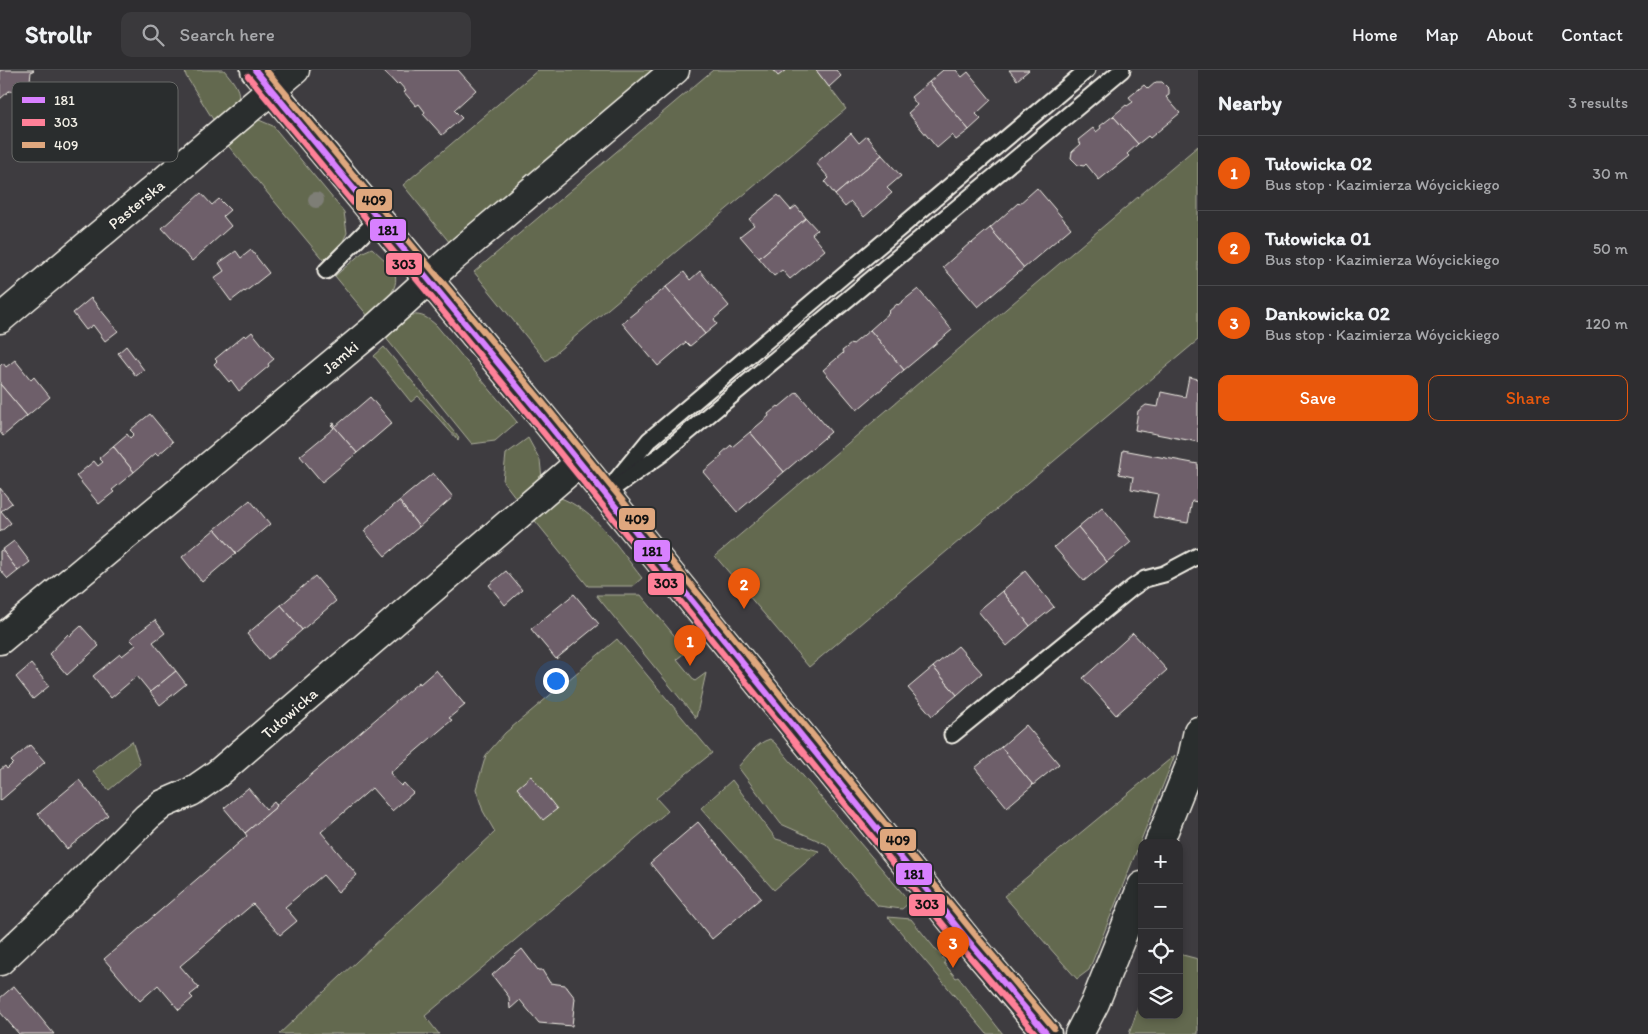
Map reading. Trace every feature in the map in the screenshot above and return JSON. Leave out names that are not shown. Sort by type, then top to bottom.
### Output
[{"type":"street","name":"Pasterska","points":[[178,157],[263,80],[295,70]]},
{"type":"street","name":"Jamki","points":[[0,640],[366,335],[428,279],[675,70]]},
{"type":"street","points":[[263,80],[605,494],[964,936],[1047,1034]]},
{"type":"street","name":"Pasterska","points":[[0,319],[173,162]]},
{"type":"street","name":"Tułowicka","points":[[0,961],[147,817],[163,804],[190,792],[217,774],[579,463]]},
{"type":"street","points":[[1161,839],[1194,765],[1198,731]]},
{"type":"street","points":[[1079,1034],[1095,1004],[1138,896]]},
{"type":"lane","points":[[605,494],[649,440],[1086,70]]},
{"type":"lane","points":[[605,494],[662,454],[1122,70]]},
{"type":"lane","points":[[326,271],[378,219]]},
{"type":"lane","points":[[952,735],[1132,588],[1145,579],[1164,574],[1198,556]]},
{"type":"green space","points":[[185,70],[224,70],[232,79],[239,93],[238,98],[230,109],[214,121],[186,76]]},
{"type":"green space","points":[[538,70],[654,70],[450,243],[403,185]]},
{"type":"green space","points":[[713,70],[816,70],[846,109],[546,361],[474,272]]},
{"type":"green space","points":[[259,120],[273,126],[344,212],[347,233],[343,241],[324,261],[225,142],[251,122]]},
{"type":"green space","points":[[1198,146],[1198,340],[809,667],[715,556]]},
{"type":"green space","points":[[372,248],[394,271],[396,278],[392,291],[384,302],[368,316],[335,276],[363,252]]},
{"type":"green space","points":[[412,315],[425,317],[436,325],[517,422],[495,441],[472,444],[385,337]]},
{"type":"green space","points":[[384,347],[459,438],[458,440],[418,396],[411,402],[374,356]]},
{"type":"green space","points":[[528,438],[540,460],[542,479],[519,502],[503,481],[506,454]]},
{"type":"green space","points":[[558,497],[572,503],[595,520],[642,578],[633,586],[588,586],[532,517]]},
{"type":"green space","points":[[596,595],[641,595],[687,651],[677,659],[695,681],[706,673],[696,718]]},
{"type":"green space","points":[[617,639],[712,753],[656,798],[668,811],[425,1016],[439,1034],[279,1034],[495,832],[483,811],[476,789],[486,755],[505,733]]},
{"type":"green space","points":[[770,739],[910,902],[902,909],[878,906],[826,844],[781,824],[738,767],[756,747]]},
{"type":"green space","points":[[132,741],[140,764],[109,790],[93,771]]},
{"type":"green space","points":[[1175,755],[1141,839],[1138,839],[1138,848],[1089,970],[1077,979],[1004,896]]},
{"type":"green space","points":[[732,780],[776,839],[819,851],[774,890],[701,808]]},
{"type":"green space","points":[[888,917],[911,919],[945,961],[944,963],[956,978],[958,977],[1003,1034],[987,1034]]},
{"type":"green space","points":[[1183,955],[1198,959],[1198,1034],[1129,1034],[1138,1008],[1138,1019],[1183,1019]]},
{"type":"building","points":[[0,70],[34,70],[31,72],[30,81],[12,82],[12,91],[9,91],[0,99]]},
{"type":"building","points":[[385,70],[458,70],[476,90],[454,110],[462,118],[442,135],[423,114],[425,112],[419,104],[416,106],[404,92],[406,91],[399,83],[397,85]]},
{"type":"building","points":[[773,70],[786,70],[778,76]]},
{"type":"building","points":[[816,70],[836,70],[841,76],[829,87]]},
{"type":"building","points":[[943,70],[956,70],[962,77],[968,72],[991,100],[976,114],[981,119],[969,130],[929,82]]},
{"type":"building","points":[[1009,70],[1029,70],[1017,80]]},
{"type":"building","points":[[929,82],[969,130],[956,140],[952,135],[937,148],[908,113],[917,105],[911,97]]},
{"type":"building","points":[[1156,82],[1162,82],[1169,89],[1169,95],[1166,97],[1180,113],[1150,138],[1148,136],[1138,144],[1113,116],[1126,105],[1133,102],[1129,97],[1144,85],[1148,89]]},
{"type":"building","points":[[1113,116],[1138,144],[1127,154],[1129,156],[1099,180],[1086,164],[1084,166],[1078,165],[1071,158],[1072,152],[1081,144],[1078,140],[1093,128],[1096,132],[1101,128],[1100,126]]},
{"type":"building","points":[[851,133],[859,143],[867,136],[882,155],[835,195],[825,182],[829,178],[816,163]]},
{"type":"building","points":[[882,155],[901,176],[887,188],[892,193],[864,217],[851,202],[845,207],[835,195]]},
{"type":"building","points":[[1037,188],[1071,228],[1024,268],[990,228]]},
{"type":"building","points":[[201,193],[212,205],[219,199],[230,210],[223,216],[231,226],[192,261],[162,228]]},
{"type":"building","points":[[778,195],[791,210],[796,206],[806,218],[759,258],[740,236],[754,225],[749,219]]},
{"type":"building","points":[[806,218],[817,230],[812,234],[825,250],[790,279],[782,270],[774,276],[759,258]]},
{"type":"building","points":[[990,228],[1024,268],[978,307],[943,267]]},
{"type":"building","points":[[251,250],[269,273],[231,301],[214,278],[224,271],[219,263],[236,251],[241,258]]},
{"type":"building","points":[[700,271],[729,306],[714,319],[717,324],[705,334],[666,287],[684,272],[690,280]]},
{"type":"building","points":[[666,287],[705,334],[690,346],[686,342],[658,366],[622,323]]},
{"type":"building","points":[[918,289],[952,330],[904,370],[870,330],[897,304]]},
{"type":"building","points":[[91,298],[118,331],[105,341],[93,325],[86,330],[73,313]]},
{"type":"building","points":[[870,330],[904,370],[857,410],[823,370],[843,353],[842,351]]},
{"type":"building","points":[[252,332],[274,359],[268,364],[269,366],[239,391],[231,380],[229,382],[214,364],[217,361],[215,359],[244,335],[246,337]]},
{"type":"building","points":[[126,346],[144,370],[136,376],[118,353]]},
{"type":"building","points":[[15,360],[31,380],[34,377],[50,397],[27,416],[0,384],[0,366],[3,363],[6,367]]},
{"type":"building","points":[[1189,377],[1198,379],[1198,442],[1135,430],[1138,411],[1146,405],[1158,407],[1161,392],[1185,397]]},
{"type":"building","points":[[0,384],[27,416],[3,436],[0,432]]},
{"type":"building","points":[[797,392],[831,432],[784,472],[750,432],[769,416],[768,414]]},
{"type":"building","points":[[370,397],[392,423],[357,453],[332,424],[334,423],[336,426]]},
{"type":"building","points":[[150,414],[173,442],[158,455],[156,453],[134,472],[113,446],[127,434],[130,438],[134,434],[130,430]]},
{"type":"building","points":[[332,424],[357,453],[322,482],[300,456],[334,428]]},
{"type":"building","points":[[750,432],[784,472],[737,512],[703,472],[722,456],[721,454],[731,445],[732,447]]},
{"type":"building","points":[[113,446],[134,472],[112,490],[114,492],[99,504],[76,476],[94,461],[98,466],[103,462],[99,458]]},
{"type":"building","points":[[1123,450],[1198,464],[1198,502],[1192,501],[1188,523],[1153,517],[1158,494],[1131,489],[1133,477],[1119,474]]},
{"type":"building","points":[[433,473],[453,497],[419,527],[399,501]]},
{"type":"building","points":[[0,488],[12,503],[1,511],[11,523],[0,532]]},
{"type":"building","points":[[250,500],[270,524],[236,553],[215,529]]},
{"type":"building","points":[[399,501],[419,527],[385,556],[364,531]]},
{"type":"building","points":[[1102,507],[1131,542],[1107,562],[1078,527]]},
{"type":"building","points":[[1078,527],[1107,562],[1084,581],[1054,547]]},
{"type":"building","points":[[215,529],[236,553],[202,582],[182,557]]},
{"type":"building","points":[[14,541],[30,562],[18,571],[2,550]]},
{"type":"building","points":[[2,550],[18,571],[8,579],[0,570],[0,551]]},
{"type":"building","points":[[506,571],[522,590],[505,605],[489,585]]},
{"type":"building","points":[[1025,571],[1054,607],[1030,626],[1002,591]]},
{"type":"building","points":[[315,576],[336,601],[302,630],[281,605]]},
{"type":"building","points":[[1002,591],[1030,626],[1007,646],[978,611]]},
{"type":"building","points":[[574,594],[599,624],[556,659],[531,629]]},
{"type":"building","points":[[281,605],[302,630],[268,659],[247,634]]},
{"type":"building","points":[[155,620],[165,633],[153,642],[176,671],[150,692],[137,676],[111,698],[93,676],[120,654],[122,656],[136,645],[130,639]]},
{"type":"building","points":[[81,626],[99,646],[67,675],[49,654],[68,634],[70,636]]},
{"type":"building","points":[[1133,633],[1167,670],[1116,715],[1083,678]]},
{"type":"building","points":[[958,646],[982,673],[957,695],[933,667]]},
{"type":"building","points":[[31,664],[49,686],[33,699],[16,677]]},
{"type":"building","points":[[933,667],[957,695],[932,716],[908,688]]},
{"type":"building","points":[[436,670],[465,705],[449,718],[452,720],[390,773],[401,786],[404,783],[413,793],[392,811],[372,788],[321,832],[357,875],[338,892],[323,875],[285,907],[297,921],[280,935],[253,904],[180,966],[199,988],[190,995],[193,998],[179,1010],[158,985],[140,1001],[104,959],[247,836],[245,833],[276,805],[419,682],[420,684]]},
{"type":"building","points":[[176,671],[186,684],[160,705],[150,692]]},
{"type":"building","points":[[1026,725],[1059,764],[1033,785],[1001,747]]},
{"type":"building","points":[[30,745],[45,762],[0,801],[0,770],[5,766],[7,769],[13,763],[11,761]]},
{"type":"building","points":[[1001,747],[1033,785],[1007,807],[975,768]]},
{"type":"building","points":[[531,776],[557,809],[543,820],[517,788]]},
{"type":"building","points":[[79,780],[108,815],[67,849],[38,814]]},
{"type":"building","points":[[248,788],[266,809],[274,802],[277,806],[245,833],[224,808]]},
{"type":"building","points":[[698,822],[761,898],[712,939],[650,863]]},
{"type":"building","points":[[522,949],[538,970],[542,970],[550,983],[565,985],[575,998],[572,1026],[539,1023],[520,1000],[510,1009],[509,997],[492,975]]},
{"type":"building","points":[[14,986],[54,1034],[19,1034],[0,1012],[0,998]]},
{"type":"transit line","name":"181","points":[[255,70],[541,415],[970,943],[1047,1034]]},
{"type":"transit line","name":"409","points":[[266,70],[548,409],[977,937],[1054,1028]]},
{"type":"transit line","name":"303","points":[[248,76],[534,421],[963,949],[1036,1034]]},
{"type":"place","name":"Tułowicka 01","points":[[744,609]]},
{"type":"place","name":"Tułowicka 02","points":[[690,666]]},
{"type":"place","name":"Dankowicka 02","points":[[953,968]]}]
